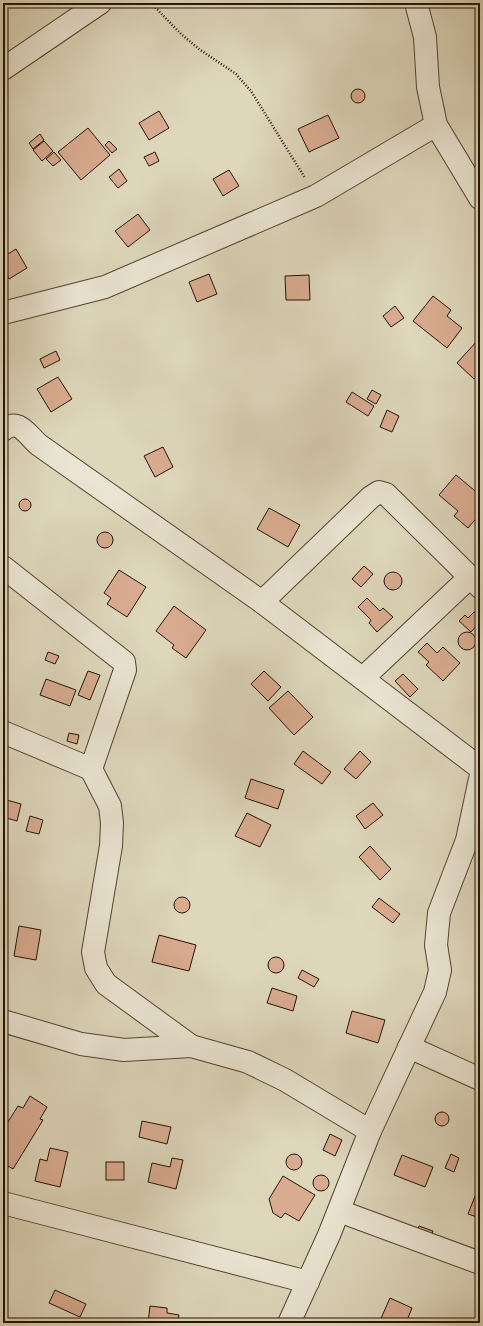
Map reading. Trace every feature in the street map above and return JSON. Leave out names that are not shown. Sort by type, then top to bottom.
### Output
[{"type":"street","points":[[3,69],[100,3]]},
{"type":"street","points":[[416,3],[425,37],[428,87],[436,126],[480,198]]},
{"type":"street","points":[[3,313],[105,287],[316,196],[436,126]]},
{"type":"street","points":[[3,430],[9,425],[20,427],[39,445],[262,602],[480,768]]},
{"type":"street","points":[[262,602],[372,497],[379,492],[386,494],[475,582],[363,678]]},
{"type":"street","points":[[3,567],[124,662],[125,670],[91,769]]},
{"type":"street","points":[[3,732],[91,769],[110,806],[112,823],[111,846],[93,952],[96,968],[106,984],[191,1046]]},
{"type":"street","points":[[289,1323],[329,1235],[370,1131],[435,992],[440,970],[436,945],[439,913],[467,840],[480,779]]},
{"type":"street","points":[[3,1021],[81,1044],[124,1050],[191,1046],[248,1062],[285,1080],[370,1131]]},
{"type":"street","points":[[409,1047],[480,1079]]},
{"type":"street","points":[[3,1203],[308,1282]]},
{"type":"street","points":[[339,1211],[480,1264]]},
{"type":"path","points":[[151,3],[181,34],[199,49],[236,74],[251,91],[316,196]]},
{"type":"building","points":[[358,89],[363,91],[365,96],[363,101],[358,103],[353,101],[351,96],[353,91]]},
{"type":"building","points":[[159,111],[169,128],[149,140],[139,123]]},
{"type":"building","points":[[328,115],[339,138],[309,152],[298,129]]},
{"type":"building","points":[[88,128],[110,155],[81,180],[58,152]]},
{"type":"building","points":[[40,134],[44,140],[33,149],[29,143]]},
{"type":"building","points":[[44,141],[53,151],[42,161],[33,150]]},
{"type":"building","points":[[109,141],[117,149],[112,153],[105,145]]},
{"type":"building","points":[[54,152],[61,160],[53,166],[46,159]]},
{"type":"building","points":[[155,152],[159,161],[149,166],[144,157]]},
{"type":"building","points":[[119,169],[127,181],[118,188],[109,177]]},
{"type":"building","points":[[229,170],[239,186],[223,196],[213,179]]},
{"type":"building","points":[[138,214],[150,230],[128,247],[115,231]]},
{"type":"building","points":[[16,249],[27,268],[9,279],[3,268],[3,257]]},
{"type":"building","points":[[209,274],[217,294],[197,302],[189,282]]},
{"type":"building","points":[[309,275],[310,300],[286,300],[285,276]]},
{"type":"building","points":[[433,296],[451,310],[447,316],[462,328],[447,348],[413,321]]},
{"type":"building","points":[[395,306],[404,318],[391,327],[383,316]]},
{"type":"building","points":[[478,340],[480,341],[480,373],[474,379],[457,363]]},
{"type":"building","points":[[56,351],[60,360],[44,368],[40,359]]},
{"type":"building","points":[[58,377],[72,399],[51,412],[37,389]]},
{"type":"building","points":[[372,390],[381,395],[376,404],[367,399]]},
{"type":"building","points":[[352,392],[374,406],[368,416],[346,402]]},
{"type":"building","points":[[387,410],[399,416],[392,432],[380,427]]},
{"type":"building","points":[[163,447],[173,467],[155,477],[144,456]]},
{"type":"building","points":[[456,475],[480,495],[480,514],[468,528],[454,516],[458,511],[439,495]]},
{"type":"building","points":[[23,499],[27,499],[31,505],[27,511],[23,511],[19,507],[19,503]]},
{"type":"building","points":[[269,508],[300,525],[288,547],[257,529]]},
{"type":"building","points":[[102,532],[108,532],[113,537],[111,546],[108,548],[102,548],[97,543],[97,537]]},
{"type":"building","points":[[364,566],[373,574],[361,587],[352,579]]},
{"type":"building","points":[[119,570],[146,587],[127,617],[107,604],[111,598],[104,593]]},
{"type":"building","points":[[393,572],[399,575],[402,581],[399,587],[393,590],[387,587],[384,581],[387,575]]},
{"type":"building","points":[[367,598],[380,611],[383,608],[393,617],[377,632],[369,623],[371,620],[358,607]]},
{"type":"building","points":[[174,606],[206,630],[186,658],[172,648],[174,645],[156,631]]},
{"type":"building","points":[[474,612],[480,617],[480,622],[471,632],[459,621],[465,615],[468,618]]},
{"type":"building","points":[[467,632],[473,635],[476,641],[473,647],[467,650],[461,647],[458,641],[461,635]]},
{"type":"building","points":[[427,643],[437,653],[443,647],[460,663],[443,681],[426,665],[429,662],[418,652]]},
{"type":"building","points":[[48,652],[59,656],[55,664],[45,660]]},
{"type":"building","points":[[88,671],[100,675],[90,700],[78,695]]},
{"type":"building","points":[[264,671],[281,687],[268,701],[251,684]]},
{"type":"building","points":[[403,674],[418,689],[410,697],[395,681]]},
{"type":"building","points":[[46,679],[76,690],[70,706],[40,695]]},
{"type":"building","points":[[288,691],[313,717],[294,735],[269,708]]},
{"type":"building","points":[[69,733],[79,735],[77,744],[67,741]]},
{"type":"building","points":[[303,751],[331,772],[322,784],[294,764]]},
{"type":"building","points":[[360,751],[371,762],[356,779],[344,769]]},
{"type":"building","points":[[251,779],[284,790],[278,809],[245,798]]},
{"type":"building","points":[[3,799],[21,804],[17,821],[3,817]]},
{"type":"building","points":[[373,803],[383,815],[365,829],[356,816]]},
{"type":"building","points":[[247,813],[271,825],[260,847],[235,836]]},
{"type":"building","points":[[30,816],[43,820],[39,834],[26,831]]},
{"type":"building","points":[[370,846],[391,869],[380,880],[359,857]]},
{"type":"building","points":[[179,897],[185,897],[190,902],[188,911],[185,913],[179,913],[174,908],[174,902]]},
{"type":"building","points":[[379,898],[400,914],[393,923],[372,907]]},
{"type":"building","points":[[3,909],[7,910],[3,927]]},
{"type":"building","points":[[19,926],[41,930],[36,960],[14,956]]},
{"type":"building","points":[[159,935],[196,945],[189,971],[152,962]]},
{"type":"building","points":[[273,957],[279,957],[284,962],[282,971],[279,973],[273,973],[268,968],[268,962]]},
{"type":"building","points":[[302,970],[319,979],[314,987],[298,978]]},
{"type":"building","points":[[272,988],[297,996],[293,1011],[267,1003]]},
{"type":"building","points":[[352,1011],[385,1020],[378,1043],[346,1033]]},
{"type":"building","points":[[30,1096],[47,1107],[40,1119],[43,1120],[13,1169],[3,1163],[3,1140],[5,1137],[3,1136],[3,1130],[18,1106],[23,1108]]},
{"type":"building","points":[[442,1112],[447,1114],[449,1119],[447,1124],[442,1126],[437,1124],[435,1119],[437,1114]]},
{"type":"building","points":[[142,1121],[171,1127],[167,1144],[139,1137]]},
{"type":"building","points":[[330,1134],[342,1140],[335,1156],[323,1150]]},
{"type":"building","points":[[50,1148],[68,1152],[60,1187],[35,1181],[40,1159],[47,1161]]},
{"type":"building","points":[[294,1154],[300,1156],[302,1162],[300,1168],[294,1170],[288,1168],[286,1162],[288,1156]]},
{"type":"building","points":[[451,1154],[459,1158],[454,1172],[445,1168]]},
{"type":"building","points":[[402,1155],[433,1167],[425,1187],[394,1175]]},
{"type":"building","points":[[172,1158],[183,1160],[176,1189],[148,1182],[152,1163],[170,1167]]},
{"type":"building","points":[[106,1162],[124,1162],[124,1180],[106,1180]]},
{"type":"building","points":[[321,1175],[327,1177],[329,1183],[327,1189],[321,1191],[315,1189],[313,1183],[315,1177]]},
{"type":"building","points":[[283,1176],[315,1195],[299,1221],[285,1213],[281,1218],[273,1213],[269,1199]]},
{"type":"building","points":[[479,1186],[480,1187],[480,1218],[468,1214]]},
{"type":"building","points":[[419,1226],[433,1231],[429,1241],[415,1235]]},
{"type":"building","points":[[55,1290],[86,1304],[80,1317],[49,1303]]},
{"type":"building","points":[[390,1298],[412,1308],[406,1323],[379,1323]]},
{"type":"building","points":[[150,1306],[167,1308],[167,1313],[179,1315],[177,1323],[148,1323]]}]
